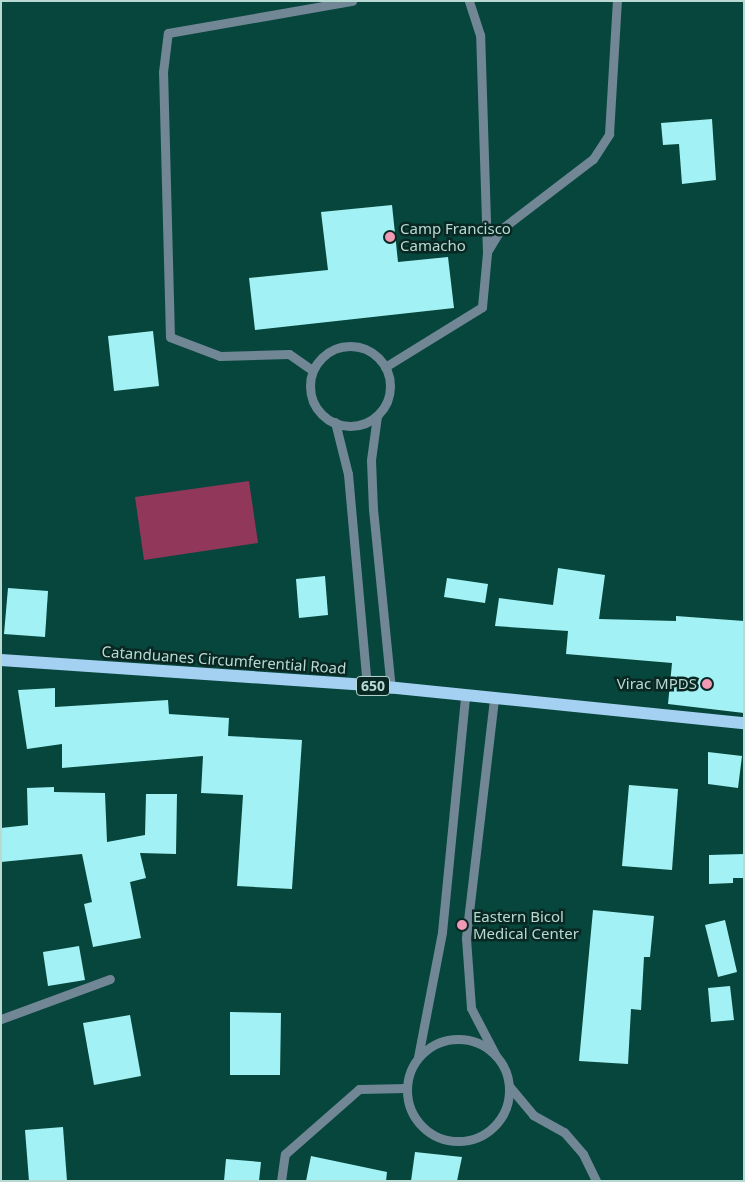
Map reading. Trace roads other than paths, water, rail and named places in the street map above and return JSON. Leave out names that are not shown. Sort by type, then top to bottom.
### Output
[{"type":"main road","name":"Catanduanes Circumferential Road","points":[[1,660],[366,685],[465,698],[494,699],[744,723]]},
{"type":"street","points":[[312,370],[289,354],[220,356],[170,337],[163,72],[168,33],[352,1]]},
{"type":"street","points":[[385,367],[482,307],[486,253],[480,35],[469,1]]},
{"type":"street","points":[[486,253],[500,230],[593,159],[609,134],[617,1]]},
{"type":"street","points":[[334,422],[360,424],[376,416],[387,402],[390,384],[385,367],[373,354],[357,346],[339,347],[323,356],[312,370],[309,388],[314,405],[334,422],[348,474],[366,685]]},
{"type":"street","points":[[376,416],[370,460],[391,689]]},
{"type":"street","points":[[465,698],[442,932],[418,1057],[406,1088],[415,1119],[427,1132],[458,1142],[490,1130],[508,1103],[509,1086]]},
{"type":"street","points":[[494,699],[466,938],[471,1008],[509,1086],[533,1115],[564,1132],[583,1154],[596,1181]]},
{"type":"street","points":[[1,1018],[110,980]]},
{"type":"street","points":[[418,1057],[448,1040],[482,1045],[496,1056]]},
{"type":"street","points":[[282,1181],[286,1154],[359,1088],[406,1088]]},
{"type":"place","name":"Camp Francisco Camacho","points":[[390,237]]},
{"type":"place","name":"Virac MPDS","points":[[707,684]]},
{"type":"place","name":"Eastern Bicol Medical Center","points":[[462,925]]}]
